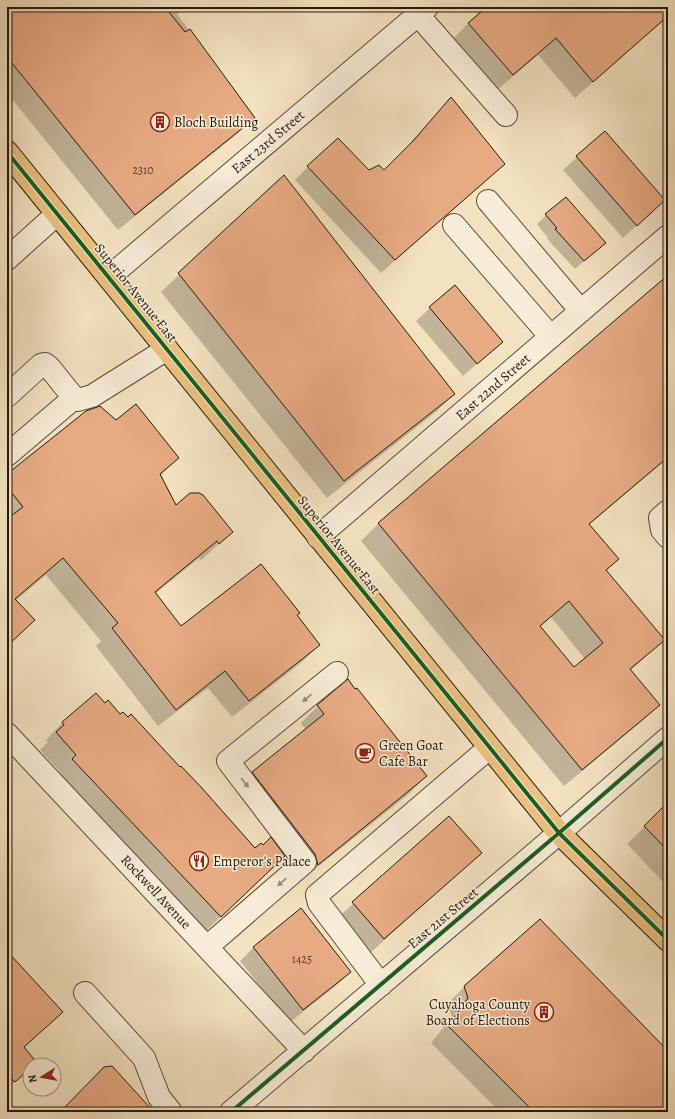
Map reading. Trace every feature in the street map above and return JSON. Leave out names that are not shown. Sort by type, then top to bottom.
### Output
[{"type":"main road","name":"Superior Avenue East","points":[[7,152],[559,833],[668,940]]},
{"type":"street","points":[[423,11],[506,115]]},
{"type":"street","name":"East 23rd Street","points":[[109,277],[423,11]]},
{"type":"street","points":[[488,201],[581,312]]},
{"type":"street","points":[[7,259],[57,214]]},
{"type":"street","points":[[454,225],[551,337]]},
{"type":"street","name":"East 22nd Street","points":[[318,537],[668,236]]},
{"type":"street","points":[[7,396],[41,365],[45,364],[49,366],[74,398],[78,400],[92,396],[167,349]]},
{"type":"street","points":[[7,454],[74,398]]},
{"type":"street","points":[[668,511],[660,518],[662,530],[668,537]]},
{"type":"street","points":[[207,947],[306,862],[228,760],[337,673]]},
{"type":"street","name":"Rockwell Avenue","points":[[7,734],[304,1051]]},
{"type":"street","name":"East 21st Street","points":[[231,1112],[559,833],[668,738]]},
{"type":"street","points":[[381,985],[319,902],[317,895],[489,748]]},
{"type":"street","points":[[84,992],[144,1058],[159,1098],[172,1112]]},
{"type":"building","points":[[7,7],[165,7],[185,32],[190,29],[255,118],[135,215],[7,57]]},
{"type":"building","points":[[487,7],[668,7],[668,16],[593,82],[556,38],[513,75],[468,23]]},
{"type":"building","points":[[451,97],[505,164],[395,260],[307,166],[338,138],[369,170],[379,165],[384,170],[413,141]]},
{"type":"building","points":[[605,131],[665,200],[637,226],[576,156]]},
{"type":"building","points":[[284,175],[455,394],[344,481],[178,273]]},
{"type":"building","points":[[566,197],[606,243],[584,261],[555,229],[557,228],[545,214]]},
{"type":"building","points":[[668,275],[668,457],[589,524],[619,559],[606,570],[665,640],[630,669],[660,705],[582,770],[378,523]],"holes":[[[569,601],[603,643],[574,667],[540,626]]]},
{"type":"building","points":[[455,285],[503,342],[477,364],[429,307]]},
{"type":"building","points":[[136,404],[179,458],[160,474],[176,505],[190,493],[199,493],[203,495],[233,532],[219,544],[217,541],[155,592],[181,626],[261,564],[300,613],[297,615],[320,645],[249,701],[225,671],[176,710],[112,628],[118,623],[63,558],[15,599],[35,620],[7,646],[7,519],[23,507],[7,487],[7,474],[86,411],[100,406],[116,420]]},
{"type":"building","points":[[348,679],[355,689],[357,688],[427,776],[318,865],[315,854],[252,772],[324,714],[317,705]]},
{"type":"building","points":[[96,693],[105,703],[108,700],[120,714],[123,712],[128,717],[131,714],[180,767],[181,766],[201,787],[255,848],[261,843],[263,845],[271,837],[285,856],[221,917],[72,759],[76,755],[56,732],[64,725],[62,722]]},
{"type":"building","points":[[668,802],[668,851],[644,826]]},
{"type":"building","points":[[449,816],[482,853],[384,939],[352,902]]},
{"type":"building","points":[[301,908],[351,972],[303,1010],[253,947]]},
{"type":"building","name":"Cuyahoga County Board of Elections","points":[[540,919],[668,1051],[668,1112],[534,1112],[448,1026],[468,998],[464,986]]},
{"type":"building","points":[[7,951],[63,1012],[24,1047],[32,1057],[22,1057],[22,1076],[15,1082],[7,1074]]},
{"type":"building","points":[[112,1066],[154,1112],[60,1112],[104,1067]]},
{"type":"cycle path","points":[[7,152],[559,833],[668,940]]},
{"type":"cycle path","points":[[231,1112],[559,833],[668,738]]},
{"type":"place","name":"Bloch Building","points":[[160,122]]},
{"type":"place","name":"Green Goat Cafe Bar","points":[[365,753]]},
{"type":"place","name":"Emperor's Palace","points":[[199,861]]},
{"type":"place","name":"Cuyahoga County Board of Elections","points":[[544,1012]]}]
